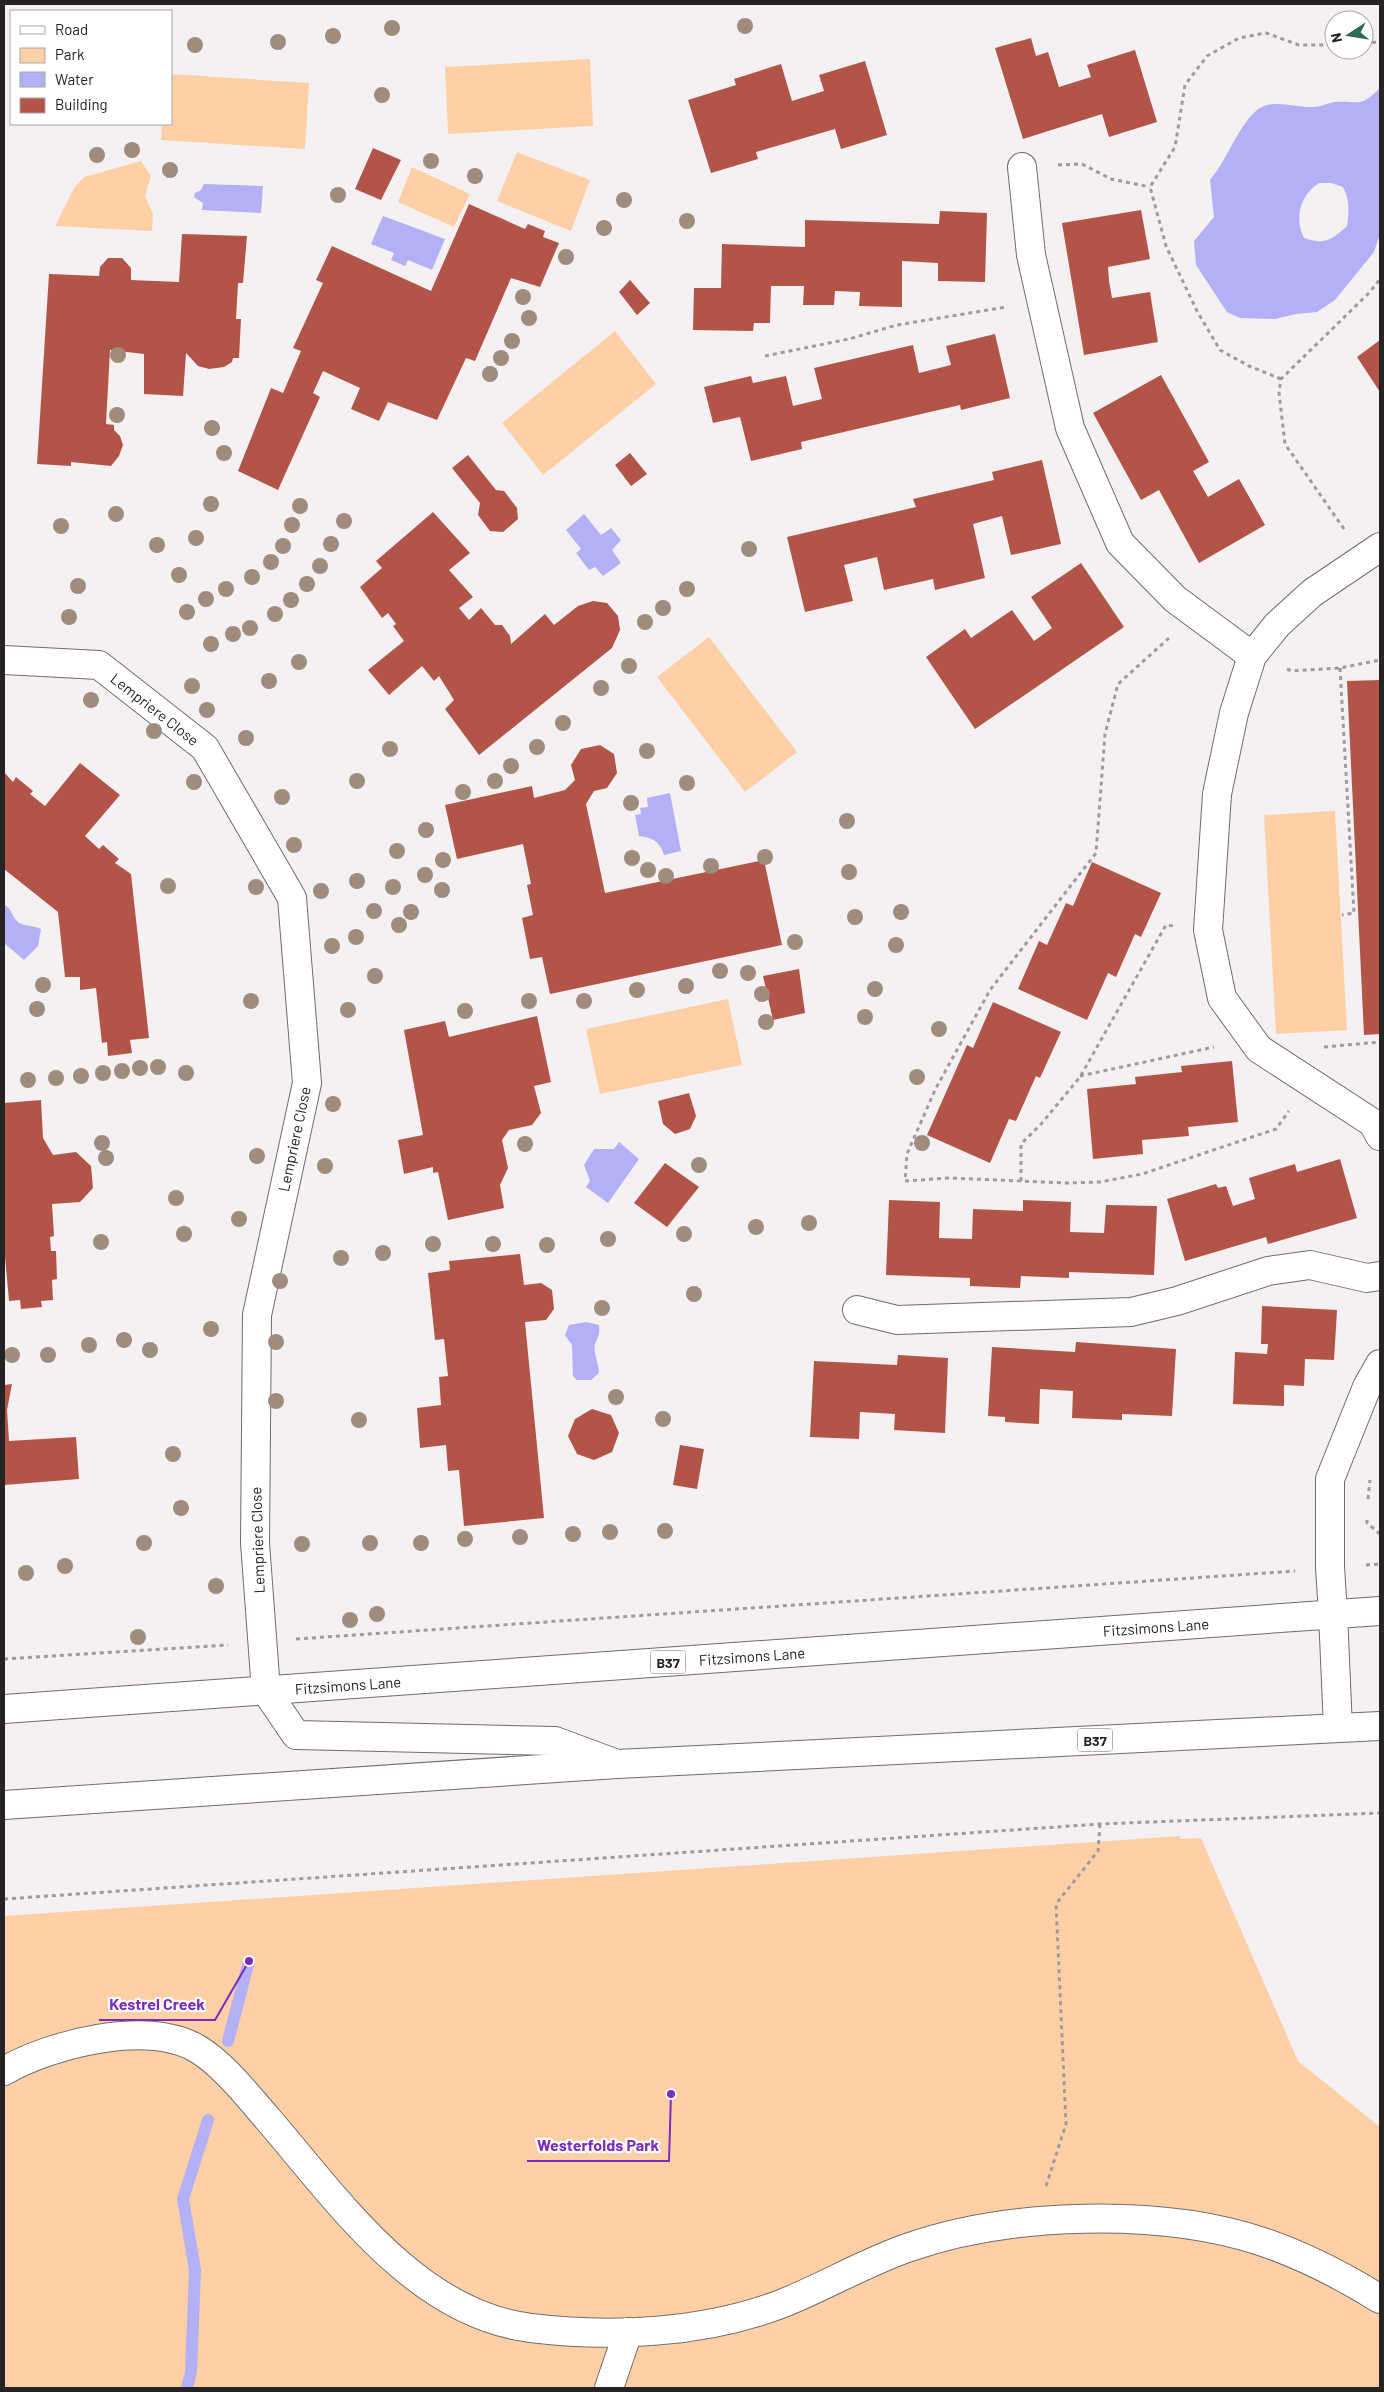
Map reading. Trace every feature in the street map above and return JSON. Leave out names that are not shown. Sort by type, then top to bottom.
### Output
[{"type":"main road","points":[[1022,167],[1030,255],[1070,428],[1120,543],[1176,598],[1252,656]]},
{"type":"main road","points":[[1372,552],[1312,593],[1277,625],[1252,656],[1234,713],[1217,794],[1208,930],[1222,998],[1259,1049],[1378,1127]]},
{"type":"main road","name":"Lempriere Close","points":[[4,660],[99,665],[205,748],[292,898],[307,1083],[257,1315],[255,1542],[266,1691]]},
{"type":"main road","points":[[858,1310],[897,1320],[1131,1312],[1177,1300],[1268,1270],[1310,1266],[1367,1278],[1380,1276]]},
{"type":"main road","points":[[1338,1728],[1330,1568],[1330,1479],[1366,1386],[1380,1364]]},
{"type":"main road","name":"Fitzsimons Lane","points":[[4,1709],[1380,1611]]},
{"type":"main road","points":[[266,1691],[296,1736],[556,1741],[617,1764]]},
{"type":"main road","name":"B37","points":[[4,1805],[617,1764],[1380,1726]]},
{"type":"main road","points":[[4,2071],[41,2054],[92,2040],[135,2036],[171,2039],[195,2047],[211,2059],[256,2106],[384,2251],[445,2298],[485,2317],[528,2328],[628,2332],[683,2327],[741,2317],[810,2292],[868,2262],[912,2246],[959,2234],[1036,2220],[1135,2220],[1190,2224],[1223,2231],[1265,2242],[1310,2261],[1380,2299]]},
{"type":"main road","points":[[609,2388],[628,2332]]},
{"type":"path","points":[[1281,379],[1249,366],[1220,350],[1198,311],[1166,246],[1150,187],[1175,147],[1185,85],[1207,56],[1239,38],[1266,33],[1299,45],[1324,45]]},
{"type":"path","points":[[1022,167],[1082,164],[1111,179],[1150,187]]},
{"type":"path","points":[[1372,552],[1284,444],[1279,394],[1281,379],[1370,292],[1380,279]]},
{"type":"path","points":[[765,356],[849,339],[897,325],[1041,301]]},
{"type":"path","points":[[1196,614],[1118,684],[1105,734],[1096,853],[990,990],[935,1090],[907,1154],[905,1181],[948,1178],[1100,1182],[1142,1174],[1276,1129],[1308,1081]]},
{"type":"path","points":[[1252,656],[1292,670],[1340,668],[1380,660]]},
{"type":"path","points":[[1340,668],[1354,913],[1342,915]]},
{"type":"path","points":[[1021,1181],[1021,1144],[1042,1123],[1080,1077],[1166,925],[1208,930]]},
{"type":"path","points":[[1080,1077],[1252,1039]]},
{"type":"path","points":[[1368,1507],[1371,1471]]},
{"type":"path","points":[[1367,1515],[1367,1523],[1380,1534]]},
{"type":"path","points":[[4,1659],[262,1643],[1380,1564]]},
{"type":"path","points":[[4,1899],[1100,1824],[1380,1813]]},
{"type":"path","points":[[1036,2220],[1066,2124],[1056,1904],[1098,1851],[1100,1824]]},
{"type":"green space","points":[[590,59],[593,126],[448,134],[445,67]]},
{"type":"green space","points":[[172,74],[309,83],[305,149],[161,140],[162,125],[172,125]]},
{"type":"green space","points":[[517,152],[590,180],[571,231],[497,201]]},
{"type":"green space","points":[[141,161],[151,176],[145,196],[153,214],[152,231],[55,226],[74,188],[84,177]]},
{"type":"green space","points":[[412,167],[470,194],[454,227],[398,202]]},
{"type":"green space","points":[[615,331],[656,384],[543,475],[502,423]]},
{"type":"green space","points":[[709,637],[797,752],[745,792],[657,677]]},
{"type":"green space","points":[[1335,811],[1347,1030],[1276,1034],[1264,815]]},
{"type":"green space","points":[[728,999],[742,1065],[600,1094],[586,1029]]},
{"type":"green space","points":[[1180,1836],[1180,1839],[1201,1838],[1298,2061],[1380,2127],[1380,2388],[4,2388],[4,1916]]},
{"type":"water","points":[[1380,88],[1380,234],[1374,252],[1335,300],[1317,312],[1275,319],[1240,318],[1227,312],[1196,265],[1194,241],[1214,217],[1210,180],[1244,125],[1263,106],[1284,104],[1316,107],[1335,102],[1359,102],[1373,95]],"holes":[[[1319,183],[1331,183],[1343,187],[1347,197],[1347,226],[1337,235],[1327,240],[1317,241],[1304,238],[1299,223],[1303,200],[1312,188]]]},
{"type":"water","points":[[204,184],[263,186],[261,213],[202,210],[203,203],[194,197],[195,193],[201,190]]},
{"type":"water","points":[[383,216],[445,239],[432,270],[408,260],[405,266],[391,260],[394,253],[371,244]]},
{"type":"water","points":[[584,514],[601,535],[611,528],[621,540],[612,550],[621,563],[603,576],[595,567],[589,570],[576,553],[581,549],[566,530]]},
{"type":"water","points":[[670,793],[681,851],[664,855],[658,843],[639,836],[635,815],[641,814],[640,808],[648,807],[647,798]]},
{"type":"water","points":[[4,905],[19,923],[41,929],[38,946],[24,960],[4,943]]},
{"type":"water","points":[[619,1142],[639,1159],[608,1203],[586,1187],[590,1181],[584,1165],[594,1149],[614,1149]]},
{"type":"water","points":[[586,1322],[599,1325],[595,1355],[599,1373],[591,1380],[577,1380],[573,1376],[572,1345],[565,1335],[569,1325]]},
{"type":"building","points":[[1031,38],[1036,56],[1048,52],[1059,87],[1091,77],[1087,65],[1135,50],[1157,122],[1109,137],[1102,114],[1023,139],[995,48]]},
{"type":"building","points":[[865,61],[887,135],[841,149],[835,129],[756,152],[758,159],[711,173],[688,100],[736,85],[734,79],[781,64],[792,101],[824,91],[819,75]]},
{"type":"building","points":[[373,148],[401,160],[381,200],[355,189]]},
{"type":"building","points":[[469,204],[525,229],[528,224],[545,231],[543,237],[559,243],[540,287],[511,278],[475,361],[466,358],[437,420],[388,402],[379,421],[351,409],[360,388],[323,371],[313,393],[320,397],[278,490],[238,471],[271,388],[283,393],[301,351],[293,348],[323,283],[316,280],[332,246],[431,291]]},
{"type":"building","points":[[1141,210],[1150,259],[1108,267],[1109,281],[1112,298],[1150,292],[1158,342],[1084,355],[1062,223]]},
{"type":"building","points":[[940,211],[987,213],[985,282],[938,281],[938,263],[902,261],[902,307],[859,306],[860,292],[835,291],[834,305],[803,305],[804,286],[771,286],[770,323],[754,323],[753,331],[693,330],[694,288],[721,288],[722,244],[805,247],[805,220],[939,224]]},
{"type":"building","points":[[182,234],[247,236],[243,283],[238,283],[236,319],[241,319],[239,358],[233,358],[232,362],[224,367],[209,369],[198,366],[186,353],[183,396],[144,394],[144,354],[110,350],[106,424],[114,425],[114,430],[120,436],[123,445],[119,456],[111,466],[71,462],[71,466],[37,464],[49,274],[99,276],[100,267],[108,258],[122,258],[131,268],[131,280],[179,282]]},
{"type":"building","points":[[630,280],[650,303],[637,315],[619,292]]},
{"type":"building","points":[[995,334],[1010,398],[961,410],[960,405],[801,442],[802,449],[751,461],[740,417],[713,423],[704,387],[751,376],[753,383],[786,376],[793,406],[822,399],[814,368],[913,345],[919,373],[951,365],[946,346]]},
{"type":"building","points":[[1380,340],[1380,392],[1357,357]]},
{"type":"building","points":[[1161,375],[1209,462],[1193,471],[1208,497],[1239,479],[1265,525],[1199,563],[1159,490],[1141,500],[1093,413]]},
{"type":"building","points":[[630,453],[647,474],[631,486],[615,465]]},
{"type":"building","points":[[468,455],[496,490],[504,491],[517,508],[518,519],[503,532],[490,531],[478,515],[480,503],[452,468]]},
{"type":"building","points":[[1042,460],[1061,544],[1011,555],[1002,516],[973,524],[985,578],[935,590],[933,579],[884,590],[877,557],[844,565],[853,601],[805,612],[787,537],[916,507],[913,499],[994,480],[992,472]]},
{"type":"building","points":[[433,512],[470,553],[449,570],[473,597],[459,608],[469,620],[481,608],[495,625],[502,625],[510,636],[511,644],[545,614],[554,625],[578,606],[593,601],[607,603],[618,616],[620,630],[612,648],[479,755],[445,709],[454,700],[439,676],[434,681],[422,666],[389,695],[368,670],[404,641],[393,626],[396,624],[388,613],[382,618],[360,587],[382,568],[376,561]]},
{"type":"building","points":[[1081,563],[1124,627],[975,729],[926,657],[965,629],[971,638],[1012,610],[1034,641],[1052,628],[1031,597]]},
{"type":"building","points":[[1380,680],[1380,1034],[1364,1035],[1347,681]]},
{"type":"building","points":[[600,745],[614,754],[617,773],[607,788],[594,791],[586,804],[605,893],[764,860],[782,945],[550,994],[542,957],[530,959],[522,918],[533,915],[527,885],[531,884],[523,844],[457,859],[445,805],[532,786],[534,798],[565,790],[575,780],[571,765],[581,749]]},
{"type":"building","points":[[80,763],[120,795],[85,836],[99,849],[103,845],[119,859],[115,863],[131,874],[149,1038],[130,1040],[132,1053],[108,1056],[107,1042],[102,1043],[96,988],[80,990],[80,977],[65,977],[58,912],[4,869],[4,772],[13,782],[16,777],[33,791],[30,794],[45,806]]},
{"type":"building","points":[[1092,862],[1161,893],[1141,937],[1135,934],[1116,977],[1108,973],[1087,1020],[1018,989],[1039,941],[1047,945],[1066,903],[1073,906]]},
{"type":"building","points":[[799,969],[805,1013],[773,1020],[763,976]]},
{"type":"building","points":[[993,1002],[1061,1032],[1040,1078],[1036,1076],[1016,1121],[1009,1119],[990,1163],[927,1135],[967,1045],[973,1048]]},
{"type":"building","points":[[537,1016],[551,1082],[534,1086],[541,1113],[532,1125],[509,1130],[502,1140],[508,1168],[500,1185],[504,1208],[448,1220],[438,1172],[433,1173],[433,1167],[404,1174],[398,1140],[423,1135],[404,1030],[445,1021],[449,1037]]},
{"type":"building","points":[[1232,1061],[1238,1122],[1188,1127],[1189,1136],[1142,1140],[1143,1154],[1093,1159],[1087,1089],[1136,1084],[1135,1077],[1182,1072],[1181,1066]]},
{"type":"building","points":[[689,1093],[696,1116],[690,1129],[675,1134],[663,1124],[658,1101]]},
{"type":"building","points":[[41,1100],[43,1138],[53,1155],[76,1152],[91,1166],[93,1188],[80,1202],[52,1204],[54,1236],[50,1237],[51,1251],[56,1251],[57,1279],[52,1280],[53,1300],[41,1301],[42,1307],[21,1309],[20,1300],[9,1301],[4,1245],[4,1103]]},
{"type":"building","points":[[1340,1159],[1357,1218],[1268,1244],[1266,1237],[1185,1261],[1167,1199],[1216,1184],[1218,1188],[1226,1186],[1233,1206],[1255,1199],[1249,1178],[1295,1164],[1297,1172]]},
{"type":"building","points":[[665,1163],[699,1187],[667,1227],[634,1203]]},
{"type":"building","points":[[889,1200],[940,1202],[939,1238],[972,1239],[973,1209],[1023,1211],[1023,1200],[1071,1202],[1070,1232],[1104,1233],[1106,1205],[1157,1206],[1154,1275],[1069,1272],[1069,1278],[1021,1276],[1020,1288],[970,1286],[970,1278],[886,1275]]},
{"type":"building","points":[[520,1254],[524,1285],[541,1283],[552,1290],[554,1309],[546,1320],[525,1322],[544,1518],[464,1526],[459,1470],[448,1471],[446,1445],[420,1448],[417,1408],[441,1405],[439,1377],[448,1376],[444,1339],[435,1340],[428,1273],[450,1270],[449,1261]]},
{"type":"building","points":[[1262,1306],[1337,1310],[1334,1360],[1305,1359],[1304,1386],[1284,1385],[1284,1406],[1233,1404],[1235,1352],[1267,1354],[1268,1344],[1261,1344]]},
{"type":"building","points":[[1076,1342],[1176,1349],[1172,1416],[1122,1414],[1122,1420],[1072,1418],[1073,1391],[1040,1389],[1039,1424],[1005,1422],[1005,1417],[988,1416],[992,1347],[1075,1352]]},
{"type":"building","points":[[898,1355],[948,1358],[945,1433],[894,1430],[895,1414],[860,1412],[859,1439],[810,1437],[814,1361],[897,1365]]},
{"type":"building","points":[[12,1384],[7,1410],[9,1441],[76,1437],[79,1479],[4,1485],[4,1385]]},
{"type":"building","points":[[592,1409],[611,1415],[619,1433],[612,1452],[594,1460],[577,1454],[568,1436],[575,1419]]},
{"type":"building","points":[[680,1445],[704,1449],[697,1489],[673,1485]]},
{"type":"waterway","points":[[228,2041],[249,1961]]},
{"type":"waterway","points":[[187,2388],[191,2372],[195,2270],[183,2199],[208,2120]]},
{"type":"place","name":"Kestrel Creek","points":[[249,1961]]},
{"type":"place","name":"Westerfolds Park","points":[[671,2094]]}]
